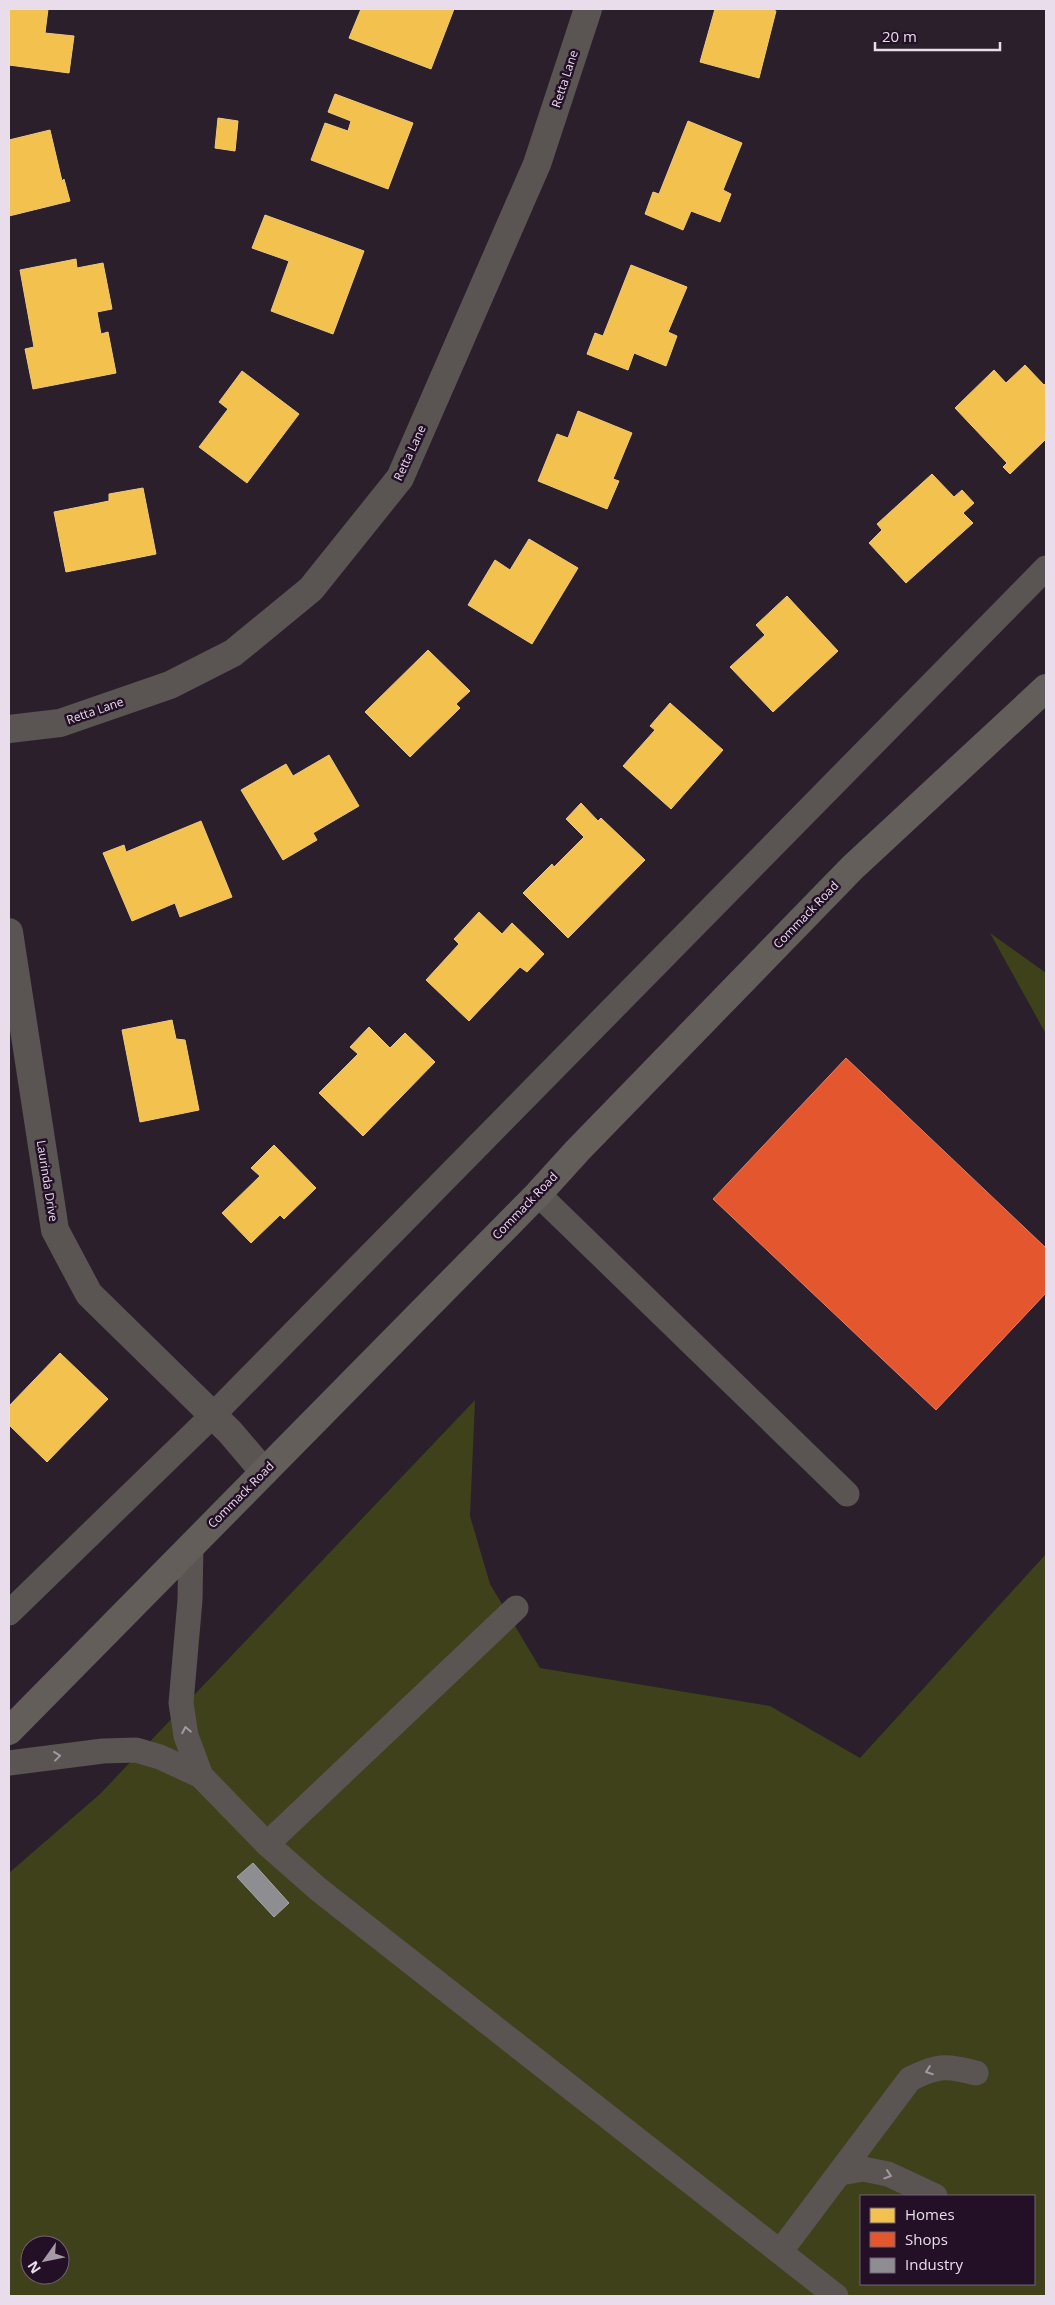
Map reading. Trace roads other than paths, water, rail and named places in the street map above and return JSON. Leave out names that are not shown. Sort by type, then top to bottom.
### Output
[{"type":"main road","name":"Commack Road","points":[[9,1731],[538,1194],[578,1150],[852,868],[1046,688]]},
{"type":"street","name":"Retta Lane","points":[[9,729],[60,723],[170,685],[233,653],[311,588],[341,552],[400,478],[537,164],[588,9]]},
{"type":"street","name":"Laurinda Drive","points":[[9,932],[55,1230],[89,1294],[213,1415],[264,1472]]},
{"type":"lane","points":[[9,1613],[213,1415],[1046,568]]},
{"type":"lane","points":[[538,1194],[847,1494]]},
{"type":"lane","points":[[191,1546],[190,1600],[181,1703],[186,1736],[201,1776]]},
{"type":"lane","points":[[268,1844],[516,1608]]},
{"type":"lane","points":[[9,1763],[103,1751],[136,1750],[160,1756],[201,1776],[268,1844],[318,1888],[836,2296]]},
{"type":"lane","points":[[780,2252],[910,2079],[931,2068],[952,2067],[976,2074]]},
{"type":"lane","points":[[840,2173],[864,2169],[888,2174],[933,2195]]}]
